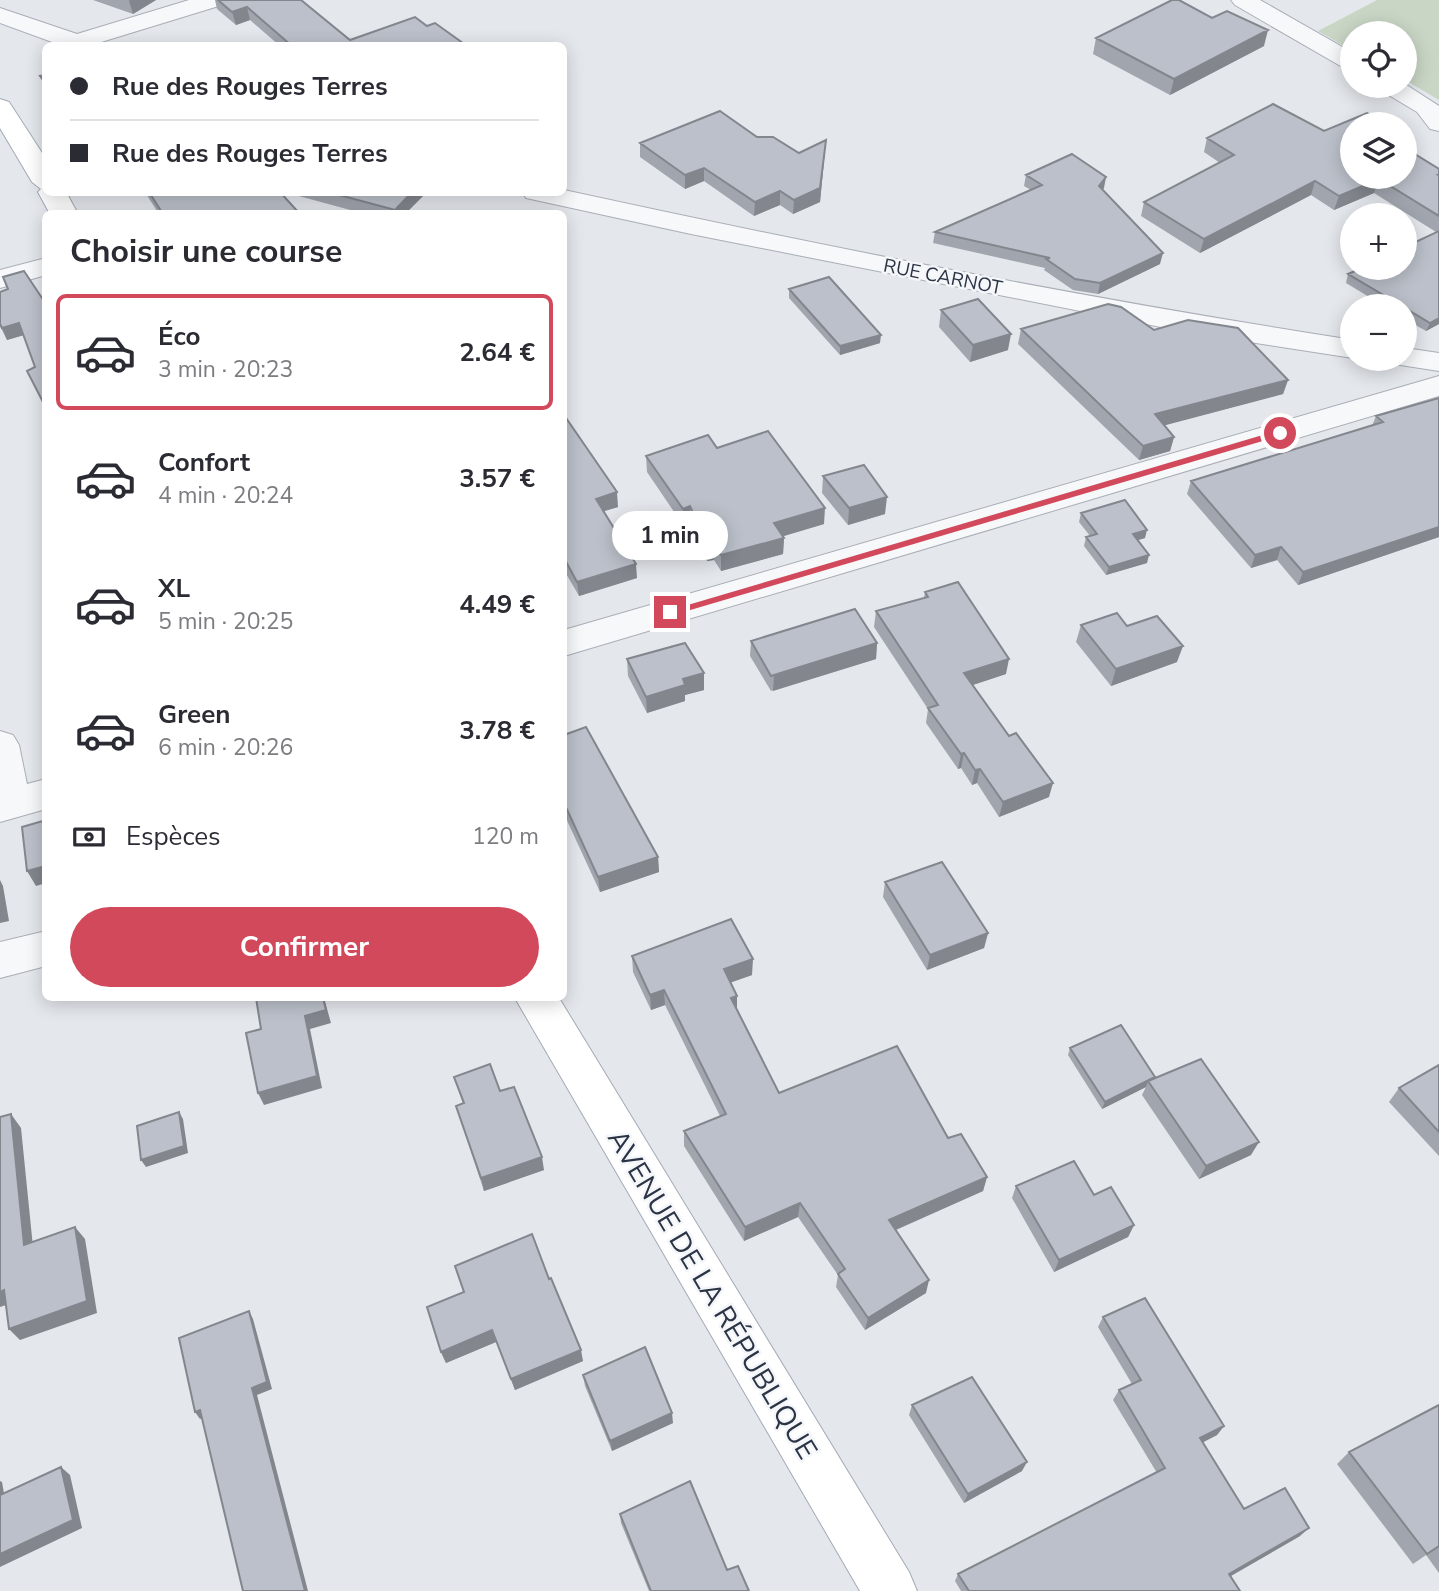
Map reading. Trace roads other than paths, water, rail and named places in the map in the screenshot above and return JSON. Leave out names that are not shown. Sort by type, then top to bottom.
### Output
[{"type":"main road","points":[[0,107],[42,175]]},
{"type":"main road","name":"AVENUE DE LA RÉPUBLIQUE","points":[[538,1001],[890,1591]]},
{"type":"street","points":[[88,42],[214,0]]},
{"type":"street","points":[[1243,0],[1340,56]]},
{"type":"street","points":[[1,16],[76,42]]},
{"type":"street","points":[[1409,98],[1435,115]]},
{"type":"street","name":"RUE CARNOT","points":[[553,196],[1191,324],[1340,347]]},
{"type":"street","points":[[547,210],[566,199]]},
{"type":"street","points":[[0,279],[42,267]]},
{"type":"street","points":[[1417,359],[1439,362]]},
{"type":"street","points":[[567,642],[1439,386]]},
{"type":"street","points":[[0,745],[19,802]]},
{"type":"street","points":[[0,960],[42,949]]}]
